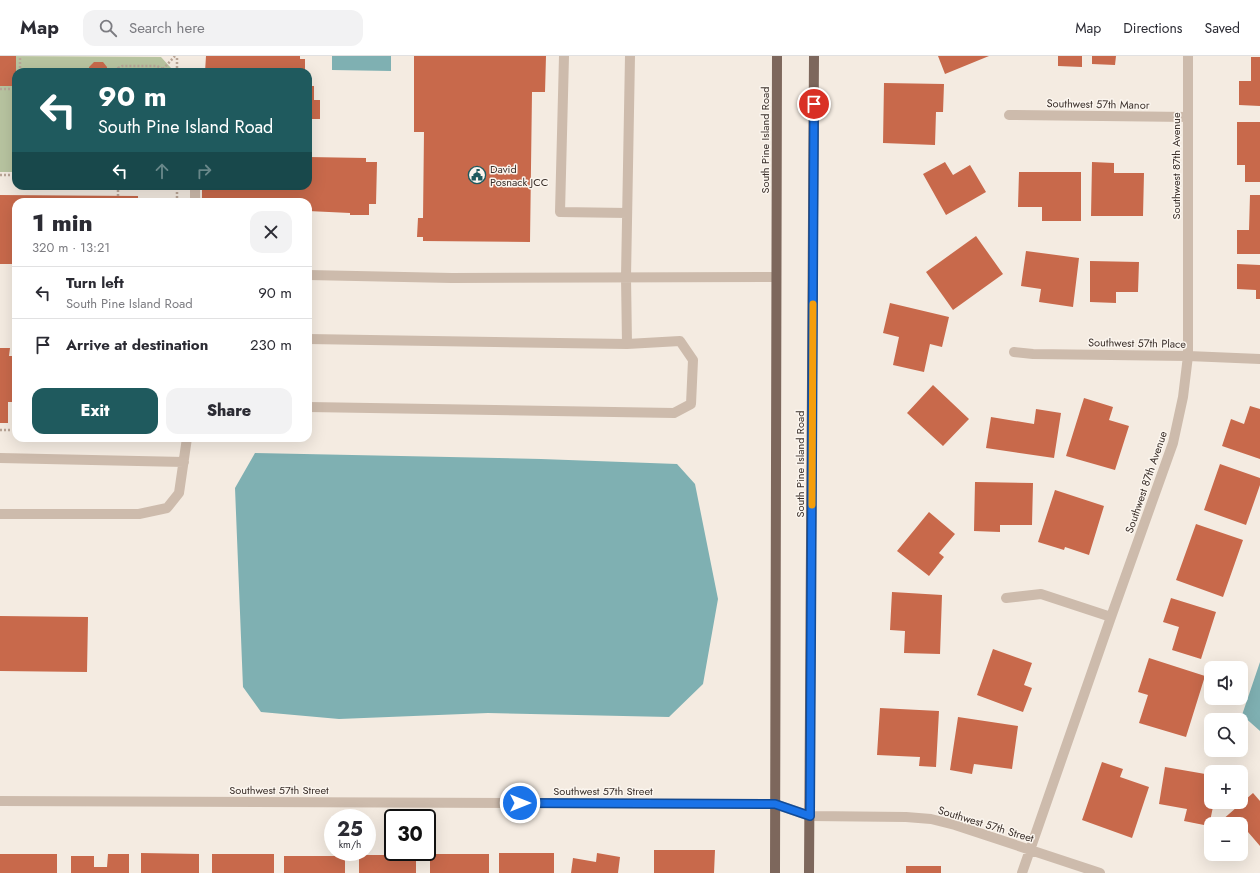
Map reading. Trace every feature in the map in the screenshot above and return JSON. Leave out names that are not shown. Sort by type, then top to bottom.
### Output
[{"type":"main road","name":"South Pine Island Road","points":[[774,873],[777,56]]},
{"type":"main road","name":"South Pine Island Road","points":[[809,873],[814,56]]},
{"type":"street","points":[[564,56],[560,212],[627,212]]},
{"type":"street","points":[[627,344],[626,277],[630,56]]},
{"type":"street","name":"Southwest 87th Avenue","points":[[1022,873],[1173,443],[1183,397],[1188,356],[1188,56]]},
{"type":"street","name":"Southwest 57th Manor","points":[[1008,115],[1188,117]]},
{"type":"street","points":[[312,275],[452,278],[776,277]]},
{"type":"street","points":[[312,338],[627,344],[680,341],[693,360],[691,404],[674,413],[312,407]]},
{"type":"street","name":"Southwest 57th Place","points":[[1014,352],[1033,354],[1188,356],[1260,359]]},
{"type":"street","points":[[0,514],[139,514],[167,508],[179,493],[186,442]]},
{"type":"street","points":[[0,458],[184,462]]},
{"type":"street","points":[[1006,598],[1041,594],[1111,617]]},
{"type":"street","name":"Southwest 57th Street","points":[[0,800],[775,804],[810,816],[906,817],[931,819],[1031,849],[1100,873]]},
{"type":"path","points":[[20,56],[20,68]]},
{"type":"path","points":[[163,68],[176,56]]},
{"type":"path","points":[[176,56],[177,68]]},
{"type":"path","points":[[118,68],[122,66],[157,66],[160,68]]},
{"type":"path","points":[[0,89],[12,89]]},
{"type":"path","points":[[0,175],[12,175]]},
{"type":"path","points":[[118,190],[118,196]]},
{"type":"path","points":[[0,430],[12,430]]},
{"type":"green space","points":[[0,56],[161,57],[171,68],[12,68],[12,172],[0,172]]},
{"type":"water","points":[[332,56],[391,56],[391,71],[332,70]]},
{"type":"water","points":[[255,453],[541,459],[677,464],[695,484],[718,599],[703,684],[669,717],[488,713],[339,719],[261,712],[243,687],[235,488]]},
{"type":"water","points":[[1260,662],[1260,731],[1248,720],[1248,713],[1243,713],[1245,705],[1248,705],[1248,697]]},
{"type":"building","points":[[0,56],[16,56],[16,68],[12,68],[12,86],[0,86]]},
{"type":"building","points":[[206,56],[300,56],[300,59],[305,59],[305,68],[205,68]]},
{"type":"building","name":"David Posnack JCC","points":[[414,56],[546,56],[545,92],[532,92],[530,242],[423,241],[423,237],[417,237],[418,218],[423,218],[424,132],[414,132]]},
{"type":"building","points":[[938,56],[989,56],[945,74]]},
{"type":"building","points":[[1058,56],[1082,56],[1082,67],[1058,66]]},
{"type":"building","points":[[1092,56],[1116,56],[1115,65],[1092,64]]},
{"type":"building","points":[[1251,57],[1260,57],[1260,106],[1239,105],[1239,81],[1251,81]]},
{"type":"building","points":[[94,62],[103,62],[107,68],[89,68]]},
{"type":"building","points":[[884,83],[944,84],[943,112],[936,112],[935,145],[883,143]]},
{"type":"building","points":[[312,86],[314,86],[314,100],[320,100],[320,119],[312,119]]},
{"type":"building","points":[[1237,122],[1260,122],[1260,182],[1245,182],[1245,165],[1237,165]]},
{"type":"building","points":[[312,157],[366,158],[366,162],[377,162],[376,204],[369,204],[369,215],[350,215],[350,213],[312,211],[312,198],[202,198],[202,190],[312,190]]},
{"type":"building","points":[[945,162],[953,175],[970,165],[986,192],[946,215],[923,174]]},
{"type":"building","points":[[1092,162],[1114,163],[1114,173],[1144,173],[1143,216],[1091,216]]},
{"type":"building","points":[[1019,172],[1081,172],[1081,221],[1042,221],[1042,207],[1018,207]]},
{"type":"building","points":[[0,195],[138,196],[138,198],[12,198],[12,264],[0,264]]},
{"type":"building","points":[[1250,195],[1260,195],[1260,254],[1237,254],[1237,230],[1249,230]]},
{"type":"building","points":[[976,236],[1003,274],[953,310],[926,272]]},
{"type":"building","points":[[1026,251],[1079,258],[1073,307],[1039,302],[1041,289],[1021,286]]},
{"type":"building","points":[[1090,261],[1139,262],[1138,292],[1116,292],[1116,303],[1090,302]]},
{"type":"building","points":[[1237,264],[1260,265],[1260,299],[1256,299],[1256,290],[1237,289]]},
{"type":"building","points":[[890,303],[949,317],[942,347],[930,344],[924,372],[893,365],[899,337],[883,333]]},
{"type":"building","points":[[0,348],[10,348],[9,356],[12,356],[12,402],[8,402],[8,423],[0,423]]},
{"type":"building","points":[[933,385],[969,419],[943,446],[907,413]]},
{"type":"building","points":[[1084,398],[1113,407],[1109,420],[1129,426],[1115,470],[1066,456]]},
{"type":"building","points":[[1250,406],[1260,409],[1260,459],[1222,446],[1231,419],[1244,424]]},
{"type":"building","points":[[1036,409],[1061,413],[1054,458],[986,448],[991,417],[1034,424]]},
{"type":"building","points":[[1220,464],[1260,478],[1260,485],[1246,525],[1204,510]]},
{"type":"building","points":[[975,482],[1033,483],[1032,525],[1000,525],[1000,532],[974,531]]},
{"type":"building","points":[[1055,490],[1104,506],[1089,555],[1065,547],[1064,550],[1038,542]]},
{"type":"building","points":[[929,512],[955,534],[939,553],[944,557],[929,576],[897,551]]},
{"type":"building","points":[[1196,524],[1243,540],[1223,597],[1176,580]]},
{"type":"building","points":[[892,592],[942,595],[940,654],[904,653],[905,631],[890,630]]},
{"type":"building","points":[[1171,598],[1216,612],[1201,659],[1172,650],[1179,627],[1163,622]]},
{"type":"building","points":[[0,616],[88,617],[87,672],[0,671]]},
{"type":"building","points":[[993,649],[1032,663],[1024,685],[1032,688],[1023,712],[977,695]]},
{"type":"building","points":[[1149,658],[1204,676],[1186,737],[1139,723],[1148,695],[1138,692]]},
{"type":"building","points":[[880,708],[939,711],[936,767],[919,766],[920,757],[877,755]]},
{"type":"building","points":[[958,717],[1018,726],[1012,769],[974,764],[972,774],[950,770]]},
{"type":"building","points":[[1102,762],[1123,769],[1120,777],[1149,787],[1132,838],[1082,820]]},
{"type":"building","points":[[1165,767],[1204,774],[1204,809],[1213,809],[1211,817],[1204,817],[1204,825],[1184,821],[1187,809],[1159,804]]},
{"type":"building","points":[[1253,793],[1260,801],[1260,846],[1248,832],[1248,817],[1226,817],[1235,809],[1248,809],[1248,797]]},
{"type":"building","points":[[654,850],[715,850],[714,873],[654,873]]},
{"type":"building","points":[[141,853],[199,854],[199,873],[141,873]]},
{"type":"building","points":[[499,853],[554,853],[554,873],[499,873]]},
{"type":"building","points":[[597,853],[620,857],[618,873],[571,873],[573,858],[596,862]]},
{"type":"building","points":[[0,854],[57,854],[57,873],[0,873]]},
{"type":"building","points":[[108,854],[129,854],[129,873],[71,873],[71,856],[94,856],[94,867],[107,867]]},
{"type":"building","points":[[212,854],[274,854],[274,873],[212,873]]},
{"type":"building","points":[[436,854],[489,854],[489,873],[430,873],[430,861],[436,861]]},
{"type":"building","points":[[376,855],[384,855],[384,861],[416,861],[416,873],[359,873],[359,861],[376,861]]},
{"type":"building","points":[[284,856],[324,856],[324,861],[345,861],[345,873],[284,873]]},
{"type":"building","points":[[906,866],[941,866],[941,873],[906,873]]},
{"type":"slow traffic","points":[[812,505],[813,304]]},
{"type":"place","name":"David Posnack JCC","points":[[477,175]]},
{"type":"route","points":[[520,803],[775,804],[810,816],[814,104]]}]
